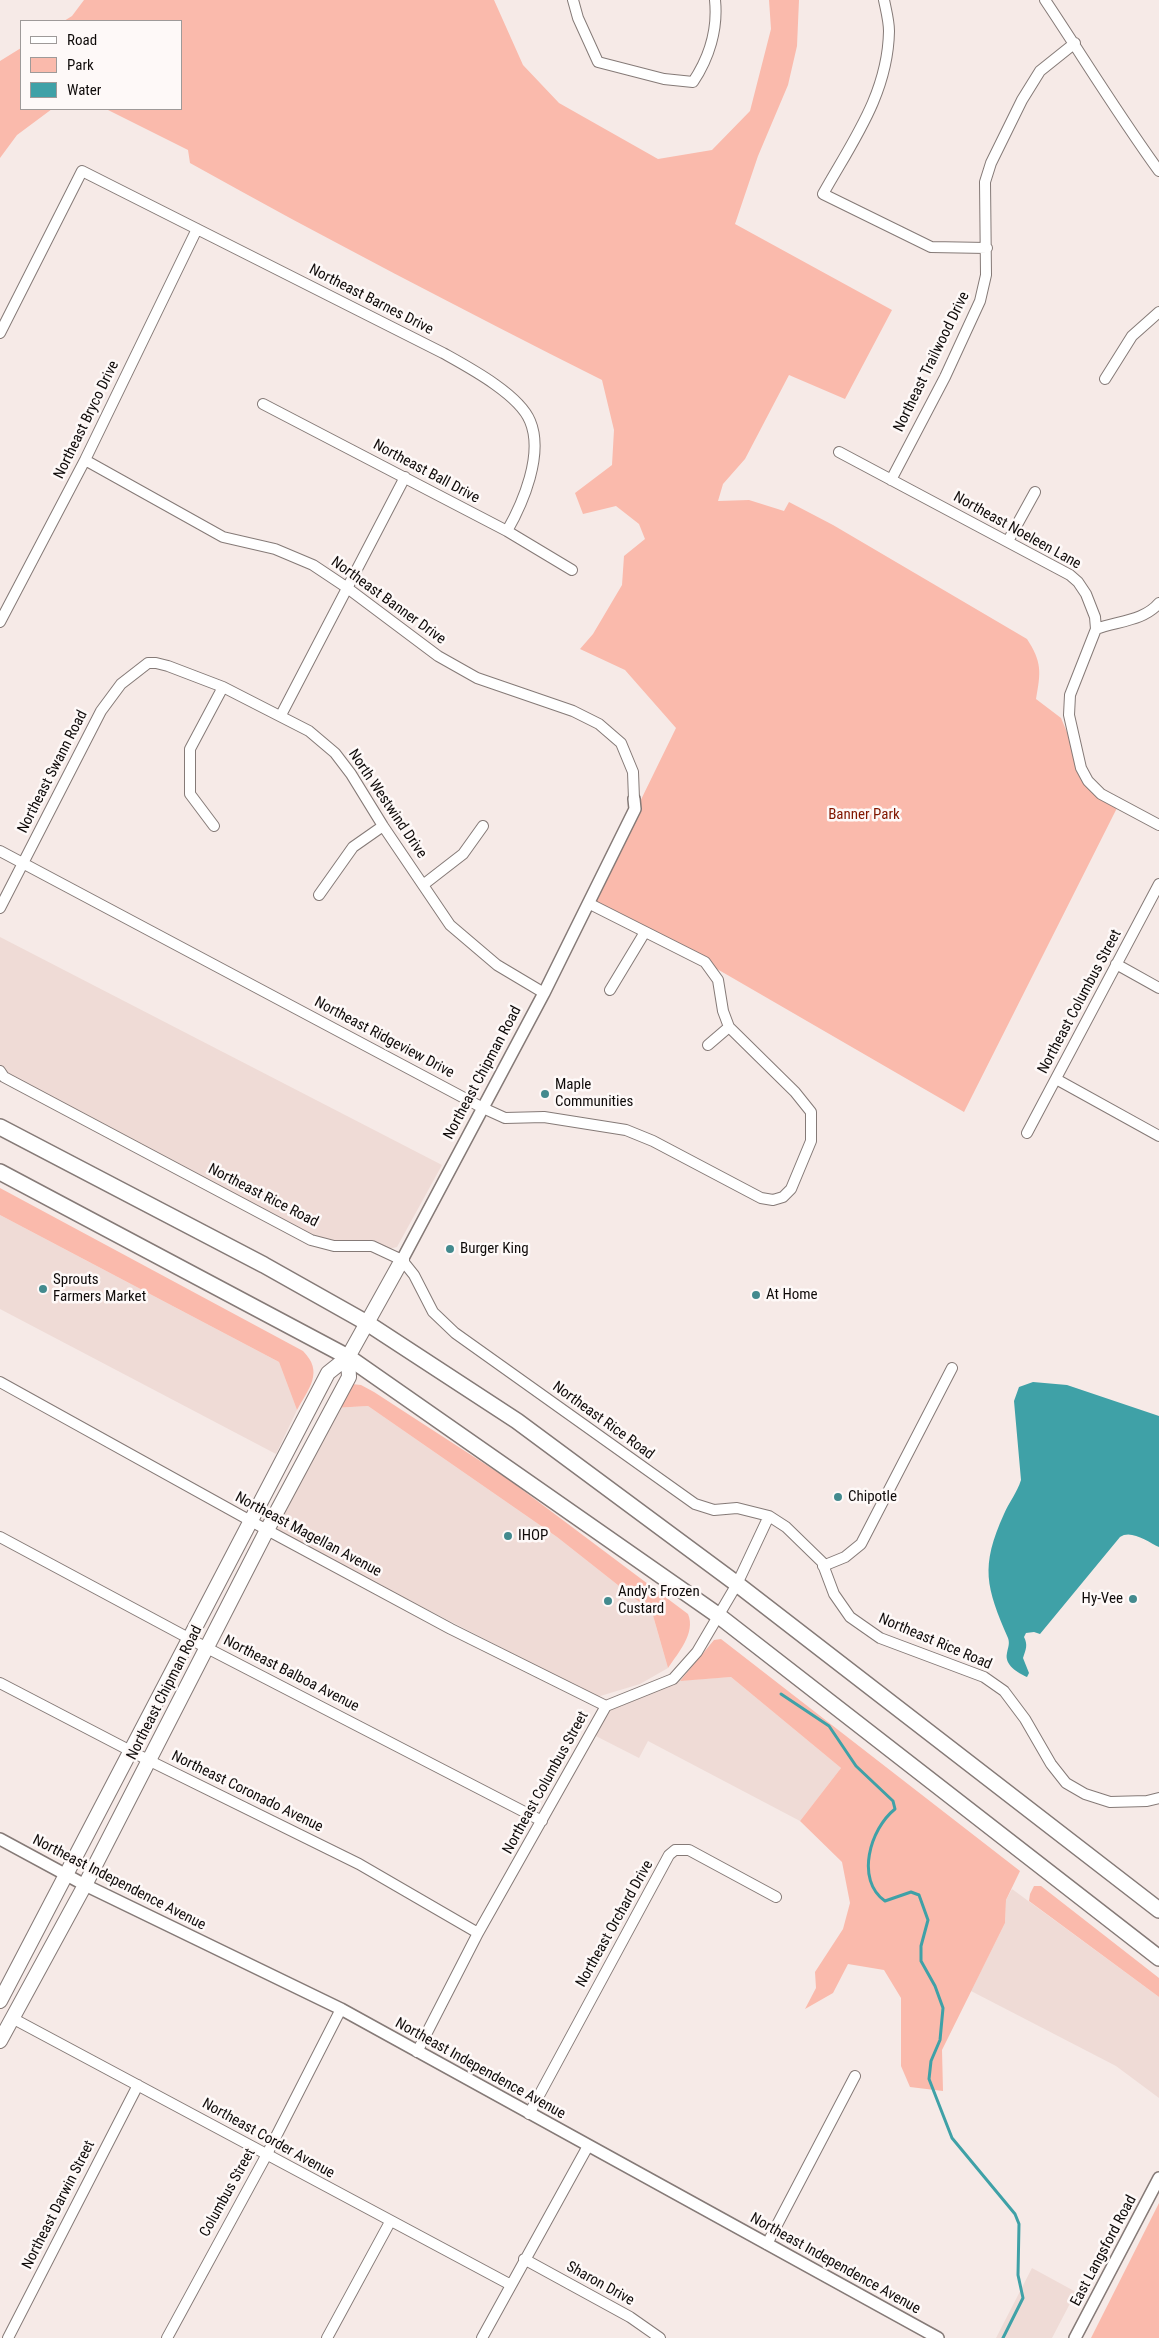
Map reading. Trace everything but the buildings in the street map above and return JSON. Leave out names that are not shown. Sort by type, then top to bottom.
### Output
[{"type":"main road","points":[[0,1127],[264,1265],[367,1323],[517,1421],[737,1584],[1159,1910]]},
{"type":"main road","points":[[0,1172],[348,1357],[719,1616],[1159,1958]]},
{"type":"main road","name":"Northeast Chipman Road","points":[[0,2001],[65,1875],[132,1752],[328,1373],[348,1357],[402,1260]]},
{"type":"main road","name":"Northeast Chipman Road","points":[[0,2041],[4,2018],[85,1886],[267,1530],[349,1377],[348,1357]]},
{"type":"main road","points":[[289,1448],[306,1456]]},
{"type":"street","points":[[573,0],[578,18],[598,62],[664,79],[694,82],[705,64],[712,41],[716,0]]},
{"type":"street","points":[[884,0],[889,30],[883,76],[871,112],[823,194],[931,247],[987,248]]},
{"type":"street","points":[[1045,0],[1075,43],[1131,132],[1159,171]]},
{"type":"street","name":"Northeast Trailwood Drive","points":[[891,480],[945,377],[980,302],[986,275],[985,182],[991,163],[1022,100],[1040,71],[1075,43]]},
{"type":"street","name":"Northeast Barnes Drive","points":[[0,333],[82,171],[443,353],[477,372],[508,394],[530,421],[534,441],[527,490],[507,531]]},
{"type":"street","name":"Northeast Bryco Drive","points":[[0,622],[85,460],[198,229]]},
{"type":"street","points":[[1105,378],[1132,336],[1159,312]]},
{"type":"street","name":"Northeast Ball Drive","points":[[263,404],[507,531],[572,570]]},
{"type":"street","name":"Northeast Noeleen Lane","points":[[839,452],[1070,575],[1078,582],[1095,617],[1096,629]]},
{"type":"street","name":"Northeast Banner Drive","points":[[85,460],[224,537],[275,549],[313,566],[346,587],[438,656],[477,678],[573,711],[599,724],[621,744],[633,772],[634,799]]},
{"type":"street","points":[[281,715],[405,477]]},
{"type":"street","points":[[1008,541],[1035,492]]},
{"type":"street","points":[[1159,603],[1150,612],[1140,617],[1096,629],[1070,695],[1069,715],[1081,768],[1088,782],[1101,794],[1159,824]]},
{"type":"street","name":"North Westwind Drive","points":[[148,663],[168,666],[223,687],[309,731],[335,753],[351,774],[383,826],[450,925],[497,965],[544,993]]},
{"type":"street","name":"Northeast Swann Road","points":[[0,908],[101,710],[121,684],[148,663]]},
{"type":"street","points":[[214,826],[190,794],[190,749],[223,687]]},
{"type":"street","name":"Northeast Chipman Road","points":[[402,1260],[590,904],[635,809],[634,799]]},
{"type":"street","points":[[319,895],[353,847],[383,826]]},
{"type":"street","points":[[423,885],[464,854],[483,826]]},
{"type":"street","name":"Northeast Ridgeview Drive","points":[[0,851],[505,1118],[544,1117],[626,1130],[653,1141],[761,1198],[773,1200],[783,1197],[791,1189],[806,1156],[811,1141],[811,1112],[795,1092],[729,1027]]},
{"type":"street","name":"Northeast Columbus Street","points":[[1027,1133],[1159,884]]},
{"type":"street","points":[[590,904],[705,962],[718,980],[723,1011],[729,1027],[708,1045]]},
{"type":"street","points":[[610,990],[646,932]]},
{"type":"street","points":[[1116,964],[1159,988]]},
{"type":"street","name":"Northeast Rice Road","points":[[0,1071],[4,1077],[311,1240],[334,1246],[372,1246],[402,1260],[414,1275],[433,1312],[455,1333],[694,1504],[714,1510],[737,1508],[769,1516],[786,1527],[811,1551],[823,1566],[834,1594],[850,1617],[865,1628],[880,1638],[984,1677],[1004,1691],[1025,1719],[1051,1764],[1066,1783],[1085,1794],[1110,1802],[1147,1801],[1159,1798]]},
{"type":"street","points":[[1056,1079],[1159,1136]]},
{"type":"street","points":[[823,1566],[845,1557],[861,1544],[952,1368]]},
{"type":"street","name":"Northeast Magellan Avenue","points":[[0,1382],[251,1522],[451,1629],[606,1706]]},
{"type":"street","name":"Northeast Columbus Street","points":[[417,2052],[478,1933],[606,1706],[673,1679],[697,1652],[737,1584],[769,1516]]},
{"type":"street","name":"Northeast Balboa Avenue","points":[[0,1537],[207,1648],[542,1821]]},
{"type":"street","name":"Northeast Coronado Avenue","points":[[0,1683],[132,1752],[359,1864],[478,1933]]},
{"type":"street","name":"Northeast Independence Avenue","points":[[0,1839],[85,1886],[341,2010],[938,2338]]},
{"type":"street","name":"Northeast Orchard Drive","points":[[529,2114],[675,1850],[689,1850],[776,1897]]},
{"type":"street","name":"Columbus Street","points":[[167,2338],[266,2156],[341,2010]]},
{"type":"street","name":"Northeast Corder Avenue","points":[[4,2018],[138,2085],[266,2156],[511,2285]]},
{"type":"street","points":[[767,2244],[855,2076]]},
{"type":"street","name":"Northeast Darwin Street","points":[[8,2338],[138,2085]]},
{"type":"street","points":[[482,2338],[588,2146]]},
{"type":"street","name":"East Langsford Road","points":[[1075,2338],[1159,2178]]},
{"type":"street","points":[[327,2338],[390,2222]]},
{"type":"street","name":"Sharon Drive","points":[[524,2259],[630,2317],[660,2338]]},
{"type":"shaded area","points":[[0,937],[442,1165],[397,1247],[389,1249],[313,1237],[6,1073],[0,1066]]},
{"type":"shaded area","points":[[0,1215],[279,1362],[297,1410],[276,1454],[0,1309]]},
{"type":"shaded area","points":[[368,1406],[557,1537],[652,1612],[668,1668],[640,1684],[597,1697],[277,1532],[273,1526],[333,1408]]},
{"type":"shaded area","points":[[731,1677],[841,1768],[800,1821],[648,1741],[639,1758],[588,1732],[611,1708],[672,1681]]},
{"type":"shaded area","points":[[1012,1889],[1159,1997],[1159,2098],[1116,2066],[971,1991],[1005,1923],[1006,1900]]},
{"type":"shaded area","points":[[1032,2268],[1076,2292],[1052,2338],[996,2338]]},
{"type":"green space","name":"Banner Park","points":[[84,0],[494,0],[523,65],[559,103],[658,159],[712,150],[750,111],[771,29],[769,0],[799,0],[797,46],[788,85],[758,156],[735,224],[892,310],[845,399],[789,375],[745,459],[723,484],[718,501],[749,500],[784,511],[789,502],[833,525],[1027,639],[1038,661],[1039,681],[1036,699],[1061,718],[1088,782],[1119,804],[964,1112],[705,962],[590,904],[676,728],[625,670],[580,649],[593,634],[622,585],[624,556],[645,539],[639,524],[616,506],[583,514],[575,493],[612,465],[614,430],[602,380],[395,274],[241,191],[190,163],[188,150],[108,110],[182,110],[182,20],[66,20],[72,16]]},
{"type":"green space","points":[[20,49],[20,110],[51,110],[17,135],[0,158],[0,61]]},
{"type":"green space","points":[[0,1188],[303,1351],[313,1366],[313,1373],[310,1387],[297,1410],[279,1362],[0,1215]]},
{"type":"green space","points":[[352,1384],[361,1385],[374,1392],[508,1479],[688,1614],[690,1628],[688,1635],[668,1668],[652,1612],[557,1537],[368,1406],[333,1408]]},
{"type":"green space","points":[[721,1639],[1020,1871],[1006,1900],[1005,1923],[942,2050],[943,2091],[910,2087],[901,2066],[901,1998],[884,1970],[848,1964],[833,1993],[805,2009],[816,1988],[815,1972],[843,1929],[850,1903],[842,1862],[800,1821],[841,1768],[731,1677],[680,1681],[714,1640]]},
{"type":"green space","points":[[1034,1886],[1041,1886],[1159,1978],[1159,1997],[1029,1901]]},
{"type":"green space","points":[[1159,2203],[1159,2338],[1091,2338],[1157,2207]]},
{"type":"water","points":[[1033,1382],[1067,1385],[1159,1416],[1159,1547],[1134,1535],[1129,1534],[1120,1537],[1040,1634],[1034,1632],[1026,1633],[1024,1637],[1026,1647],[1023,1658],[1029,1673],[1027,1677],[1016,1671],[1008,1661],[1009,1640],[991,1590],[989,1563],[996,1532],[1021,1480],[1014,1401],[1019,1387]]},
{"type":"waterway","points":[[781,1694],[829,1726],[856,1766],[893,1801],[895,1809],[886,1818],[873,1841],[868,1868],[870,1881],[876,1892],[885,1901],[911,1892],[919,1895],[928,1920],[921,1946],[921,1961],[935,1986],[943,2008],[940,2040],[931,2061],[929,2079],[952,2138],[1015,2214],[1019,2224],[1018,2275],[1023,2298],[1003,2338]]},
{"type":"place","name":"Maple Communities","points":[[545,1094]]},
{"type":"place","name":"Burger King","points":[[450,1249]]},
{"type":"place","name":"Sprouts Farmers Market","points":[[43,1289]]},
{"type":"place","name":"At Home","points":[[756,1295]]},
{"type":"place","name":"Chipotle","points":[[838,1497]]},
{"type":"place","name":"IHOP","points":[[508,1536]]},
{"type":"place","name":"Hy-Vee","points":[[1133,1599]]},
{"type":"place","name":"Andy's Frozen Custard","points":[[608,1601]]}]
